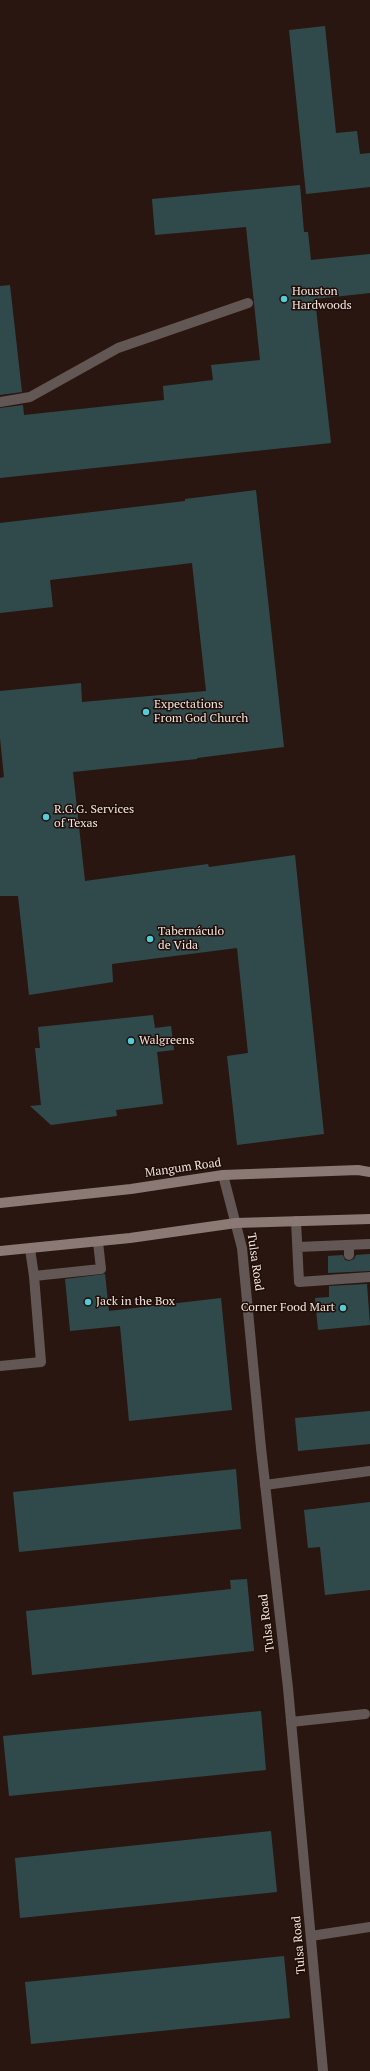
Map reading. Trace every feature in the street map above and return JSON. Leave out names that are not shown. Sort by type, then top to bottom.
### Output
[{"type":"main road","name":"Mangum Road","points":[[0,1203],[131,1189],[223,1175],[358,1170],[370,1172]]},
{"type":"main road","points":[[0,1251],[98,1242],[236,1223],[370,1219]]},
{"type":"street","points":[[0,402],[30,397],[118,348],[248,303]]},
{"type":"street","name":"Tulsa Road","points":[[223,1175],[242,1248],[265,1485],[291,1722],[323,2071]]},
{"type":"street","points":[[296,1221],[300,1282],[350,1275],[370,1277]]},
{"type":"street","points":[[34,1276],[101,1269],[98,1242]]},
{"type":"street","points":[[298,1247],[349,1250],[370,1244]]},
{"type":"street","points":[[0,1366],[41,1362],[34,1276],[30,1248]]},
{"type":"street","points":[[265,1485],[370,1471]]},
{"type":"street","points":[[291,1722],[365,1714]]},
{"type":"street","points":[[311,1936],[370,1928]]},
{"type":"building","points":[[325,26],[336,133],[357,131],[360,154],[370,153],[370,187],[306,194],[289,30]]},
{"type":"building","name":"Houston Hardwoods","points":[[300,185],[304,232],[308,232],[311,260],[370,254],[370,293],[315,299],[331,443],[0,478],[0,408],[23,405],[24,415],[164,400],[163,386],[213,380],[211,365],[260,360],[246,227],[155,235],[152,199]]},
{"type":"building","points":[[10,285],[22,392],[0,395],[0,286]]},
{"type":"building","points":[[256,490],[284,747],[197,759],[73,772],[85,881],[208,864],[209,867],[295,855],[324,1134],[237,1145],[227,1056],[248,1053],[237,948],[112,964],[113,982],[29,995],[18,896],[0,896],[0,778],[4,777],[0,738],[0,691],[81,683],[82,702],[206,691],[192,563],[50,580],[53,607],[0,613],[0,523],[185,501],[185,499]]},
{"type":"building","name":"Walgreens","points":[[153,1015],[155,1028],[171,1026],[174,1050],[157,1052],[163,1104],[116,1110],[117,1116],[51,1125],[30,1106],[41,1105],[35,1048],[40,1048],[38,1027]]},
{"type":"building","points":[[370,1254],[370,1271],[328,1273],[328,1256],[343,1255],[345,1260],[349,1261],[354,1259],[356,1255]]},
{"type":"building","points":[[105,1274],[109,1311],[221,1298],[232,1410],[129,1421],[120,1326],[70,1331],[65,1279]]},
{"type":"building","name":"Corner Food Mart","points":[[367,1284],[370,1325],[318,1330],[315,1298],[329,1297],[329,1286]]},
{"type":"building","points":[[370,1411],[370,1444],[298,1451],[295,1418]]},
{"type":"building","points":[[236,1469],[241,1529],[19,1552],[13,1492]]},
{"type":"building","points":[[370,1502],[370,1590],[325,1595],[320,1547],[308,1548],[304,1510]]},
{"type":"building","points":[[247,1579],[254,1651],[32,1675],[26,1611],[231,1589],[230,1580]]},
{"type":"building","points":[[261,1711],[266,1770],[9,1796],[3,1736]]},
{"type":"building","points":[[271,1831],[277,1892],[20,1918],[15,1858]]},
{"type":"building","points":[[284,1956],[290,2018],[31,2044],[25,1982]]},
{"type":"place","name":"Houston Hardwoods","points":[[284,299]]},
{"type":"place","name":"Expectations From God Church","points":[[146,712]]},
{"type":"place","name":"R.G.G. Services of Texas","points":[[46,817]]},
{"type":"place","name":"Tabernáculo de Vida","points":[[150,939]]},
{"type":"place","name":"Walgreens","points":[[131,1041]]},
{"type":"place","name":"Jack in the Box","points":[[88,1302]]},
{"type":"place","name":"Corner Food Mart","points":[[343,1308]]}]
